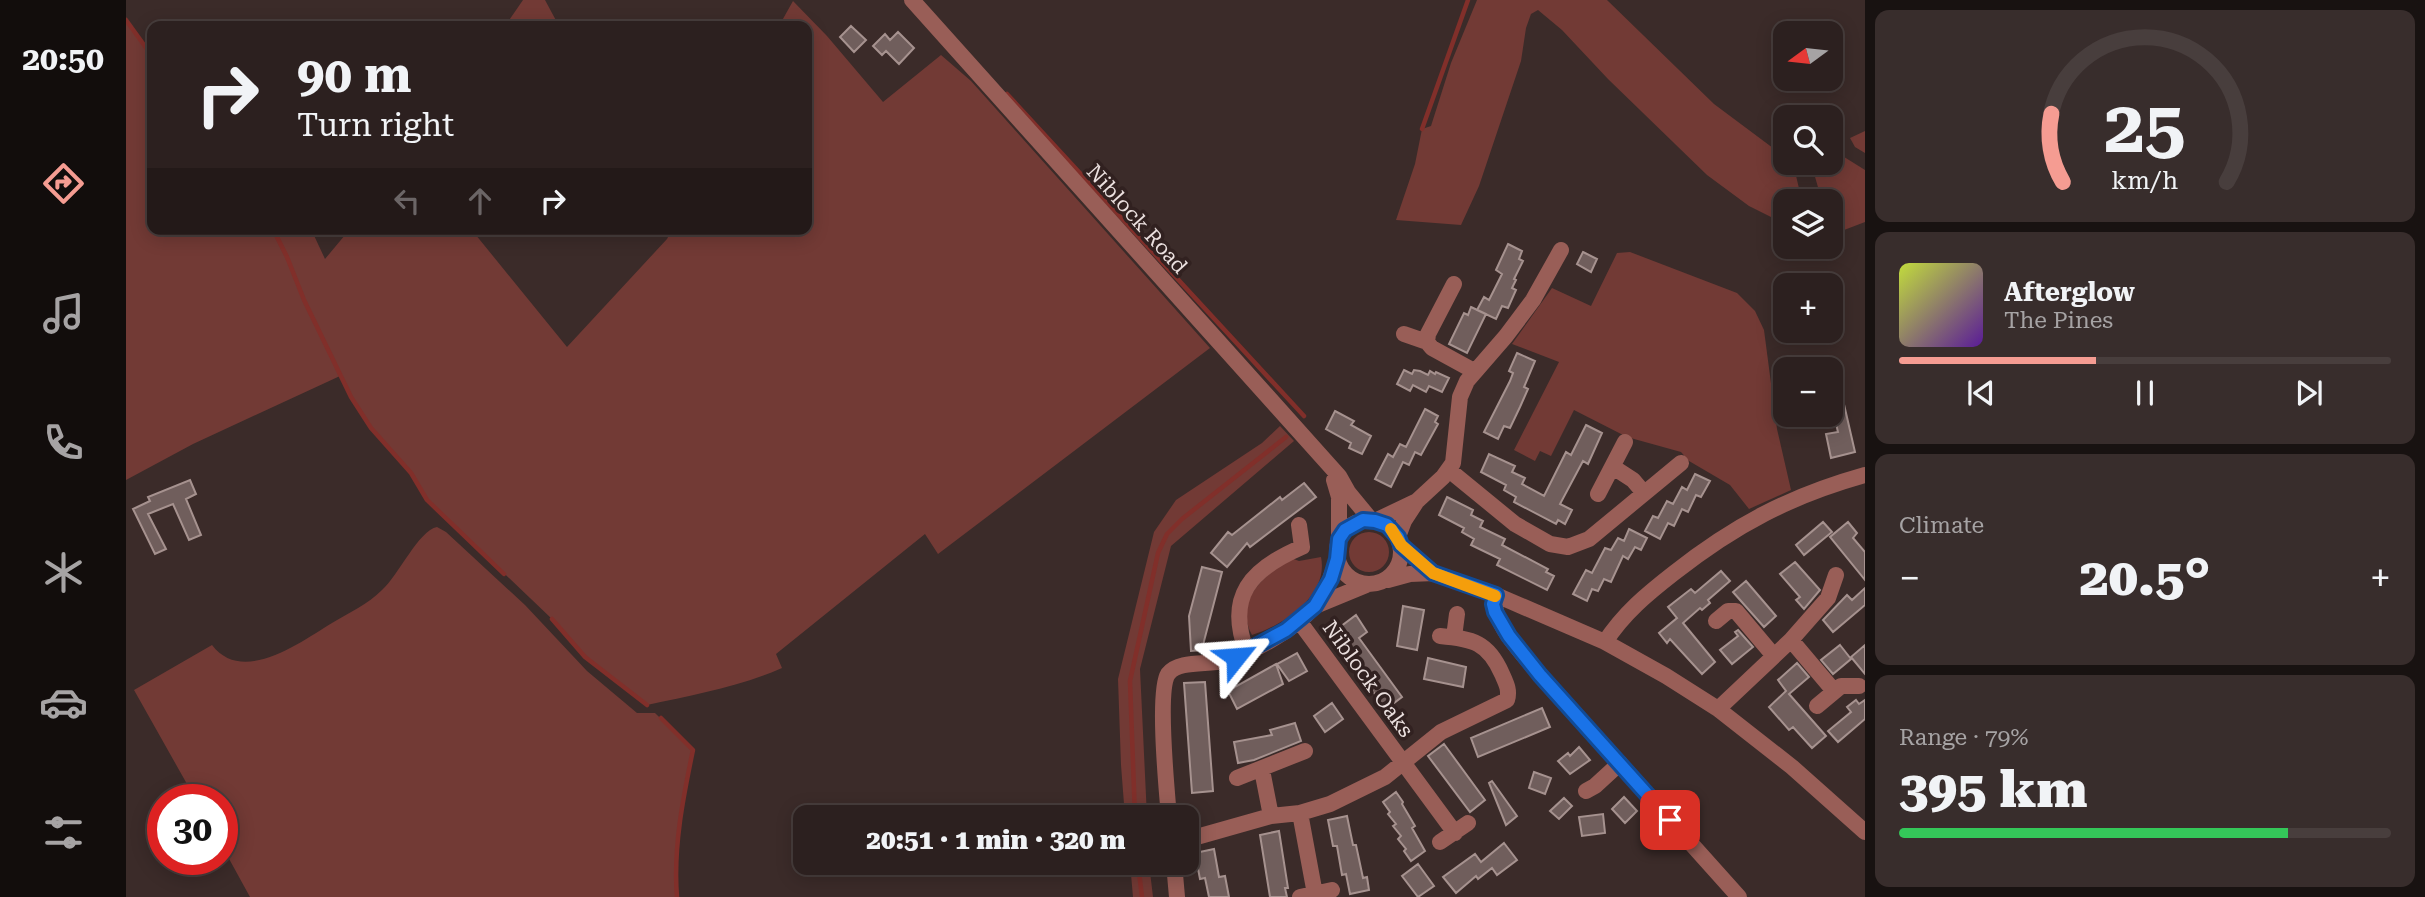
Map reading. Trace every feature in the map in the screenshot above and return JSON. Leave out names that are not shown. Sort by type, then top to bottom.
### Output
[{"type":"street","name":"Niblock Road","points":[[912,0],[1330,467],[1373,520]]},
{"type":"street","points":[[1386,580],[1399,565],[1399,541],[1404,521],[1417,501],[1449,470],[1455,456],[1460,397],[1474,371],[1506,336],[1533,300],[1546,262],[1561,250]]},
{"type":"street","points":[[1427,342],[1428,334],[1454,284]]},
{"type":"street","points":[[1404,334],[1427,342],[1432,348],[1474,371]]},
{"type":"street","points":[[1598,494],[1625,442]]},
{"type":"street","points":[[1449,470],[1515,524],[1550,544],[1561,547],[1575,545],[1589,538],[1681,463]]},
{"type":"street","name":"Niblock Road","points":[[1330,467],[1339,497],[1339,539]]},
{"type":"street","points":[[1613,467],[1633,480],[1644,493]]},
{"type":"street","points":[[1605,642],[1622,617],[1636,603],[1714,542],[1765,512],[1815,490],[1865,475]]},
{"type":"street","points":[[1417,501],[1373,520],[1353,524],[1345,530],[1339,539],[1337,559],[1348,577],[1366,585],[1410,574],[1433,573],[1496,595],[1605,642],[1667,676],[1718,709],[1792,767],[1865,832]]},
{"type":"street","points":[[1373,520],[1387,525],[1399,541],[1433,573]]},
{"type":"street","points":[[1247,653],[1238,620],[1242,595],[1261,569],[1301,547],[1299,525]]},
{"type":"street","name":"Niblock Oaks","points":[[1168,805],[1164,738],[1164,693],[1167,675],[1176,667],[1217,662],[1247,653],[1299,621],[1315,606],[1331,579],[1337,559]]},
{"type":"street","points":[[1718,709],[1791,640],[1828,598],[1836,575]]},
{"type":"street","name":"Niblock Oaks","points":[[1315,606],[1366,585]]},
{"type":"street","points":[[1496,595],[1493,604],[1495,612],[1509,636],[1540,675],[1739,897]]},
{"type":"street","points":[[1716,621],[1728,611],[1737,611],[1774,656]]},
{"type":"street","name":"Niblock Oaks","points":[[1199,836],[1272,816],[1300,813],[1330,804],[1369,786],[1441,732],[1507,700],[1509,690],[1493,654],[1482,645],[1447,637],[1457,614]]},
{"type":"street","name":"Niblock Oaks","points":[[1299,621],[1402,763],[1461,828],[1440,842]]},
{"type":"street","points":[[1791,640],[1835,691]]},
{"type":"street","points":[[1817,706],[1841,686],[1859,686]]},
{"type":"street","points":[[1237,778],[1305,751]]},
{"type":"street","points":[[1586,791],[1620,763]]},
{"type":"street","points":[[1262,769],[1272,816]]},
{"type":"street","points":[[1300,813],[1308,895],[1332,890]]},
{"type":"street","points":[[1175,875],[1177,897]]},
{"type":"shaded area","points":[[523,0],[545,0],[556,21],[508,21]]},
{"type":"shaded area","points":[[1477,0],[1607,0],[1714,104],[1773,148],[1773,175],[1796,175],[1799,189],[1773,189],[1773,218],[1749,206],[1707,175],[1608,79],[1562,30],[1538,10],[1531,14],[1521,61],[1479,186],[1461,225],[1396,220],[1415,164],[1422,129],[1431,126],[1451,63]]},
{"type":"shaded area","points":[[793,1],[827,36],[883,102],[941,55],[971,81],[1210,348],[938,554],[925,534],[776,654],[782,668],[733,685],[647,705],[585,657],[552,619],[427,500],[411,473],[371,428],[340,376],[193,444],[126,480],[126,20],[147,49],[147,235],[314,235],[325,259],[345,235],[476,235],[567,347],[669,235],[812,235],[812,21],[782,21]]},
{"type":"shaded area","points":[[1865,131],[1865,153],[1855,147],[1850,138]]},
{"type":"shaded area","points":[[1843,156],[1865,170],[1865,222],[1843,230],[1843,189],[1819,189],[1814,175],[1843,175]]},
{"type":"shaded area","points":[[1630,252],[1737,293],[1755,311],[1764,330],[1773,399],[1773,427],[1777,427],[1791,490],[1749,509],[1730,485],[1689,461],[1681,452],[1627,437],[1574,410],[1551,456],[1540,451],[1535,461],[1514,450],[1559,362],[1512,344],[1552,288],[1591,306],[1617,253]]},
{"type":"shaded area","points":[[1280,426],[1294,441],[1171,546],[1140,669],[1146,805],[1124,805],[1118,679],[1154,532],[1176,500],[1262,443]]},
{"type":"shaded area","points":[[437,527],[446,532],[525,605],[587,671],[637,713],[655,713],[693,750],[677,842],[676,897],[250,897],[238,875],[238,784],[187,784],[134,690],[212,645],[225,657],[240,661],[256,661],[289,649],[377,595],[430,530]]},
{"type":"shaded area","points":[[1369,532],[1383,538],[1389,552],[1383,566],[1369,572],[1355,566],[1349,552],[1355,538]]},
{"type":"shaded area","points":[[1321,557],[1322,571],[1311,596],[1290,616],[1252,635],[1246,611],[1249,600],[1262,581],[1291,558],[1299,561]]},
{"type":"shaded area","points":[[1131,875],[1150,875],[1153,897],[1133,897]]},
{"type":"building","points":[[851,26],[866,40],[854,52],[840,37]]},
{"type":"building","points":[[898,32],[914,48],[899,64],[886,51],[882,55],[873,46],[885,34],[890,40]]},
{"type":"building","points":[[1508,244],[1522,251],[1519,259],[1523,261],[1514,279],[1516,280],[1512,288],[1516,290],[1508,308],[1502,306],[1496,319],[1477,310],[1484,297],[1489,300],[1502,274],[1496,270]]},
{"type":"building","points":[[1583,252],[1597,259],[1591,272],[1577,264]]},
{"type":"building","points":[[1471,307],[1486,314],[1467,353],[1449,344],[1464,313],[1468,315]]},
{"type":"building","points":[[1517,353],[1535,361],[1524,387],[1528,389],[1520,407],[1510,428],[1504,426],[1498,439],[1484,432],[1510,381],[1513,373],[1509,371]]},
{"type":"building","points":[[1404,370],[1412,374],[1414,370],[1420,371],[1428,375],[1430,371],[1435,374],[1436,372],[1449,378],[1442,392],[1429,386],[1426,392],[1413,385],[1410,391],[1397,384]]},
{"type":"building","points":[[1843,400],[1855,452],[1831,458],[1826,434],[1838,432],[1837,427],[1843,427]]},
{"type":"building","points":[[1425,409],[1438,416],[1435,422],[1438,424],[1421,455],[1415,452],[1409,465],[1403,462],[1391,487],[1375,479],[1388,454],[1393,457],[1400,444],[1406,447]]},
{"type":"building","points":[[1335,411],[1354,421],[1351,425],[1371,436],[1362,454],[1349,448],[1351,443],[1326,429]]},
{"type":"building","points":[[1586,425],[1602,433],[1588,464],[1583,461],[1560,504],[1572,510],[1565,524],[1558,520],[1556,524],[1514,502],[1516,497],[1504,490],[1506,485],[1481,472],[1489,454],[1515,466],[1512,472],[1525,478],[1522,484],[1544,496],[1566,452],[1571,455]]},
{"type":"building","points":[[1695,474],[1710,481],[1701,497],[1696,495],[1688,512],[1682,509],[1674,526],[1668,523],[1660,539],[1645,531],[1653,516],[1658,518],[1667,501],[1673,504],[1682,487],[1687,490]]},
{"type":"building","points":[[190,480],[196,494],[186,499],[201,535],[189,540],[173,504],[148,514],[166,549],[155,554],[133,509],[150,501],[148,497]]},
{"type":"building","points":[[1304,483],[1316,497],[1250,547],[1247,543],[1227,567],[1211,553],[1228,532],[1232,535],[1280,497],[1282,500]]},
{"type":"building","points":[[1447,497],[1473,510],[1471,515],[1483,521],[1480,527],[1505,539],[1502,545],[1548,569],[1546,572],[1554,576],[1547,590],[1497,565],[1500,559],[1471,545],[1474,539],[1462,532],[1464,528],[1439,515]]},
{"type":"building","points":[[1823,522],[1832,532],[1804,555],[1796,545]]},
{"type":"building","points":[[1848,522],[1857,533],[1853,538],[1865,552],[1865,580],[1830,537]]},
{"type":"building","points":[[1629,529],[1647,538],[1641,550],[1635,547],[1628,559],[1623,556],[1611,582],[1604,579],[1598,591],[1592,589],[1587,601],[1573,594],[1586,570],[1592,573],[1605,548],[1611,550],[1618,538],[1624,541]]},
{"type":"building","points":[[1795,562],[1820,590],[1804,609],[1796,600],[1800,597],[1780,574]]},
{"type":"building","points":[[1202,567],[1222,572],[1203,645],[1202,643],[1203,650],[1191,651],[1189,616]]},
{"type":"building","points":[[1721,571],[1730,581],[1708,600],[1710,603],[1683,623],[1715,662],[1702,674],[1670,639],[1667,643],[1659,633],[1677,618],[1668,607],[1691,589],[1695,593]]},
{"type":"building","points":[[1746,581],[1776,616],[1764,627],[1733,592]]},
{"type":"building","points":[[1865,588],[1865,605],[1833,632],[1823,620],[1847,595],[1852,600]]},
{"type":"building","points":[[1403,606],[1424,610],[1417,650],[1397,646]]},
{"type":"building","points":[[1356,615],[1367,632],[1359,638],[1402,697],[1386,709],[1349,659],[1354,655],[1338,633],[1342,630],[1340,627]]},
{"type":"building","points":[[1738,630],[1753,647],[1732,664],[1720,650],[1738,636],[1735,632]]},
{"type":"building","points":[[1840,645],[1851,659],[1833,674],[1821,660]]},
{"type":"building","points":[[1865,645],[1865,674],[1851,657]]},
{"type":"building","points":[[1297,653],[1307,671],[1289,681],[1277,664]]},
{"type":"building","points":[[1428,658],[1466,667],[1463,687],[1424,679]]},
{"type":"building","points":[[1797,663],[1809,677],[1789,694],[1826,736],[1812,748],[1793,727],[1789,730],[1769,707],[1786,691],[1778,680]]},
{"type":"building","points":[[1276,664],[1283,684],[1237,709],[1228,691]]},
{"type":"building","points":[[1205,682],[1213,791],[1192,793],[1184,683]]},
{"type":"building","points":[[1856,700],[1859,704],[1865,700],[1865,719],[1838,742],[1828,731],[1851,712],[1847,707]]},
{"type":"building","points":[[1332,703],[1343,719],[1325,732],[1314,716]]},
{"type":"building","points":[[1542,708],[1550,727],[1478,757],[1471,738]]},
{"type":"building","points":[[1295,723],[1301,741],[1254,760],[1238,763],[1234,742],[1272,735],[1270,730]]},
{"type":"building","points":[[1444,744],[1485,800],[1470,812],[1428,756]]},
{"type":"building","points":[[1579,747],[1590,760],[1570,774],[1558,761],[1568,753],[1570,756]]},
{"type":"building","points":[[1534,772],[1551,778],[1545,794],[1529,788]]},
{"type":"building","points":[[1492,781],[1517,816],[1506,825],[1489,783]]},
{"type":"building","points":[[1396,792],[1425,851],[1411,861],[1398,839],[1401,836],[1393,826],[1396,824],[1383,802]]},
{"type":"building","points":[[1624,797],[1637,811],[1625,823],[1612,809]]},
{"type":"building","points":[[1564,798],[1572,806],[1559,819],[1550,811]]},
{"type":"building","points":[[1603,814],[1605,833],[1582,836],[1579,817]]},
{"type":"building","points":[[1347,816],[1353,845],[1356,845],[1363,878],[1367,877],[1369,890],[1350,894],[1346,874],[1342,875],[1337,846],[1333,846],[1328,820]]},
{"type":"building","points":[[1279,831],[1287,897],[1270,897],[1260,835]]},
{"type":"building","points":[[1504,843],[1517,860],[1497,875],[1492,868],[1478,879],[1476,876],[1456,893],[1443,877],[1475,854],[1481,862]]},
{"type":"building","points":[[1214,849],[1219,877],[1225,876],[1229,897],[1209,897],[1205,878],[1200,879],[1199,852]]},
{"type":"building","points":[[1418,864],[1434,886],[1418,897],[1402,876]]},
{"type":"waterway","points":[[1422,129],[1468,0]]},
{"type":"waterway","points":[[126,20],[147,49]]},
{"type":"waterway","points":[[1007,94],[1304,416]]},
{"type":"waterway","points":[[276,235],[351,397],[371,428],[411,473],[427,500],[504,574]]},
{"type":"waterway","points":[[1135,805],[1130,681],[1158,553],[1167,534],[1182,519],[1286,437]]},
{"type":"waterway","points":[[552,619],[585,657],[647,705]]},
{"type":"waterway","points":[[661,718],[693,750],[682,805],[677,897]]},
{"type":"waterway","points":[[1139,875],[1142,897]]},
{"type":"slow traffic","points":[[1391,529],[1401,545],[1433,573],[1495,596]]},
{"type":"route","points":[[1236,657],[1286,630],[1315,606],[1331,579],[1337,559],[1336,549],[1345,530],[1363,520],[1387,525],[1398,537],[1401,545],[1433,573],[1496,595],[1493,604],[1495,612],[1509,636],[1540,675],[1670,820]]}]
